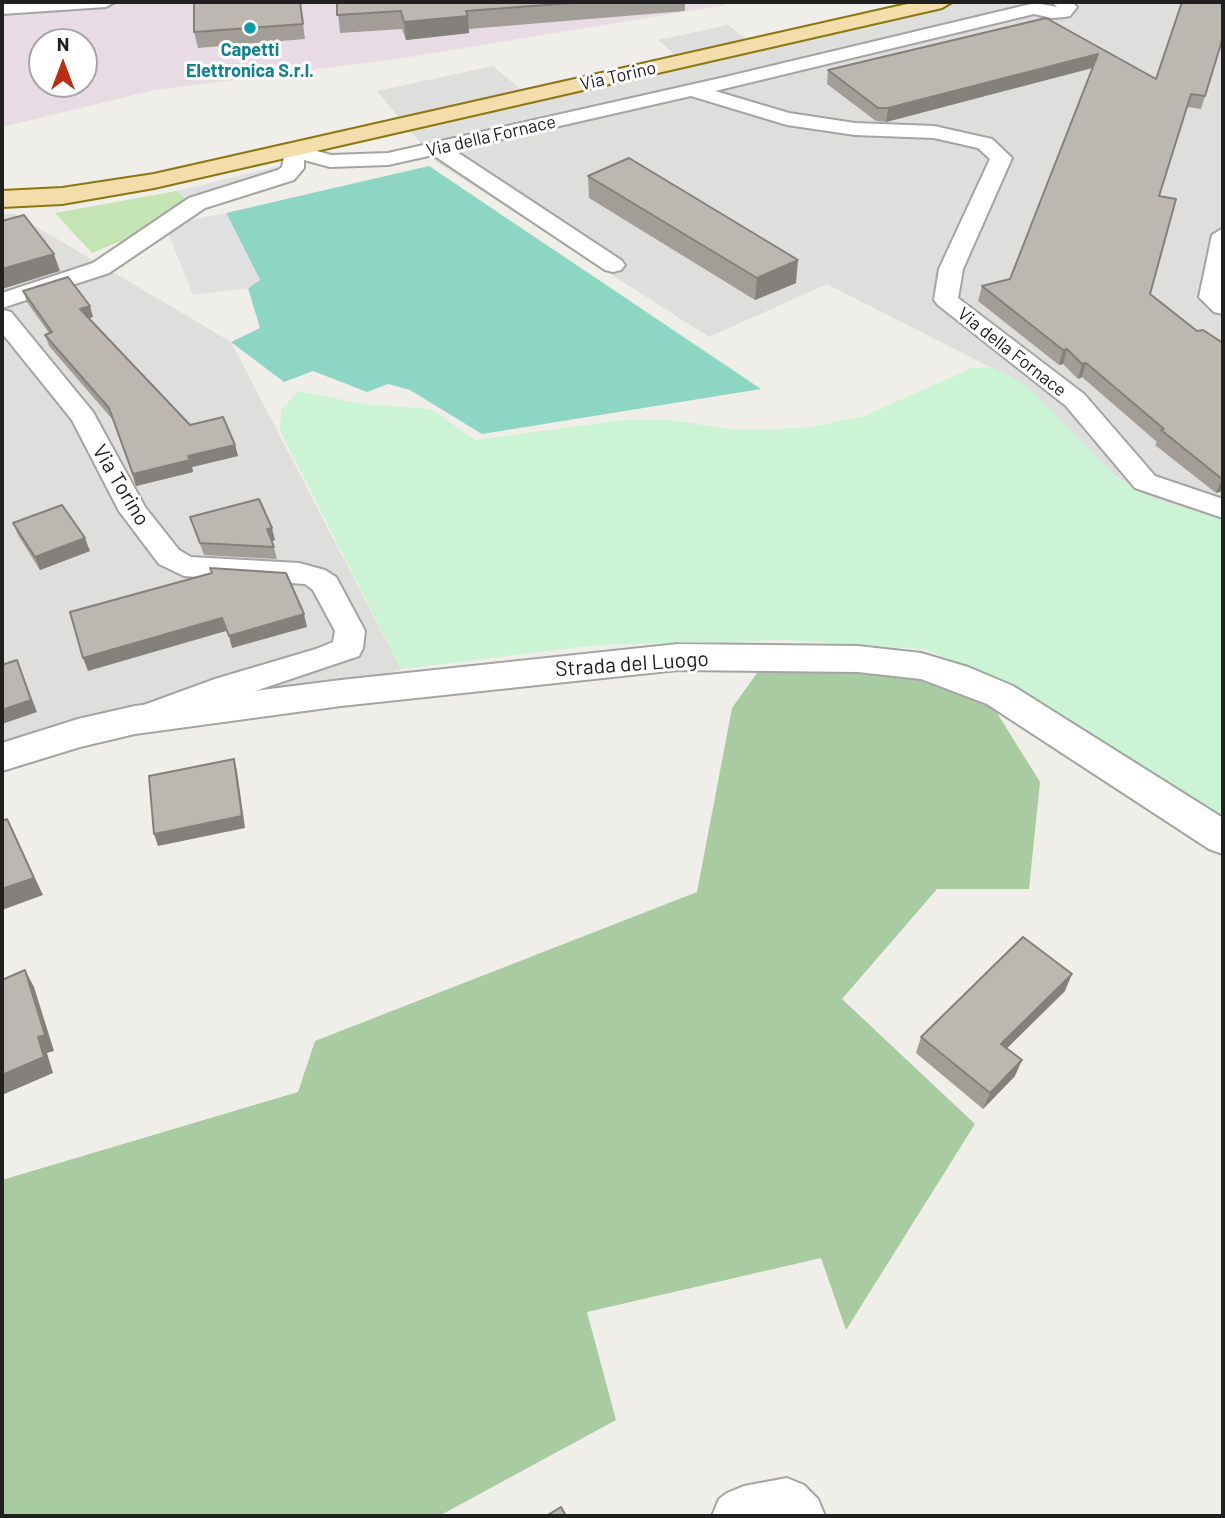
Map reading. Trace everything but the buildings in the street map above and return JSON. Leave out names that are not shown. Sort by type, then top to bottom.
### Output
[{"type":"main road","name":"Via Torino","points":[[2,200],[113,189],[942,2]]},
{"type":"street","points":[[2,9],[106,2]]},
{"type":"street","name":"Via della Fornace","points":[[293,150],[330,161],[353,162],[436,148],[1036,5],[1052,13],[1064,12],[1068,7],[1062,2]]},
{"type":"street","name":"Via della Fornace","points":[[687,89],[788,119],[855,129],[934,132],[985,143],[1001,158],[951,269],[946,300],[1076,400],[1145,482],[1223,509]]},
{"type":"street","points":[[436,148],[613,265]]},
{"type":"street","points":[[2,301],[101,268],[197,203],[286,175],[293,168],[293,150]]},
{"type":"street","points":[[1223,235],[1211,297],[1223,307]]},
{"type":"street","name":"Via Torino","points":[[2,317],[84,418],[133,511],[169,557],[184,566],[225,571],[299,573],[315,577],[325,584],[350,631],[348,648],[327,657],[226,687],[135,720]]},
{"type":"street","name":"Strada del Luogo","points":[[2,757],[78,733],[135,720],[237,705],[678,657],[858,659],[921,666],[955,676],[1000,695],[1223,838]]},
{"type":"street","points":[[736,1516],[744,1510],[787,1502],[801,1516]]},
{"type":"shaded area","points":[[82,2],[724,2],[726,5],[396,59],[155,90],[2,127],[2,11]]},
{"type":"shaded area","points":[[913,2],[1223,2],[1223,519],[1154,499],[1115,476],[1027,386],[827,284],[709,337],[436,162],[377,91],[493,66],[520,89],[675,55],[658,40],[728,25],[746,39]]},
{"type":"shaded area","points":[[667,80],[673,85],[465,134],[463,130]]},
{"type":"shaded area","points":[[278,166],[276,177],[187,200],[177,191]]},
{"type":"shaded area","points":[[226,213],[260,280],[248,288],[193,295],[165,225]]},
{"type":"shaded area","points":[[2,214],[15,214],[231,342],[401,669],[341,693],[135,720],[2,760]]},
{"type":"green space","points":[[429,166],[761,389],[482,434],[410,390],[388,384],[367,392],[313,371],[284,382],[231,342],[260,328],[248,288],[260,280],[226,213]]},
{"type":"green space","points":[[177,191],[187,200],[135,235],[92,253],[55,213]]},
{"type":"green space","points":[[992,367],[1027,386],[1115,476],[1154,499],[1223,519],[1223,822],[1008,685],[924,649],[785,640],[597,645],[401,669],[280,430],[281,410],[299,391],[362,404],[431,409],[475,440],[625,420],[671,420],[734,430],[808,428],[864,416],[972,368]]},
{"type":"green space","points":[[858,668],[935,679],[987,697],[1040,782],[1029,889],[937,889],[842,999],[975,1124],[846,1330],[821,1258],[587,1312],[616,1420],[439,1516],[2,1516],[2,1180],[298,1092],[315,1041],[697,892],[732,708],[757,673]]},
{"type":"place","name":"Capetti Elettronica S.r.l.","points":[[250,28]]}]
